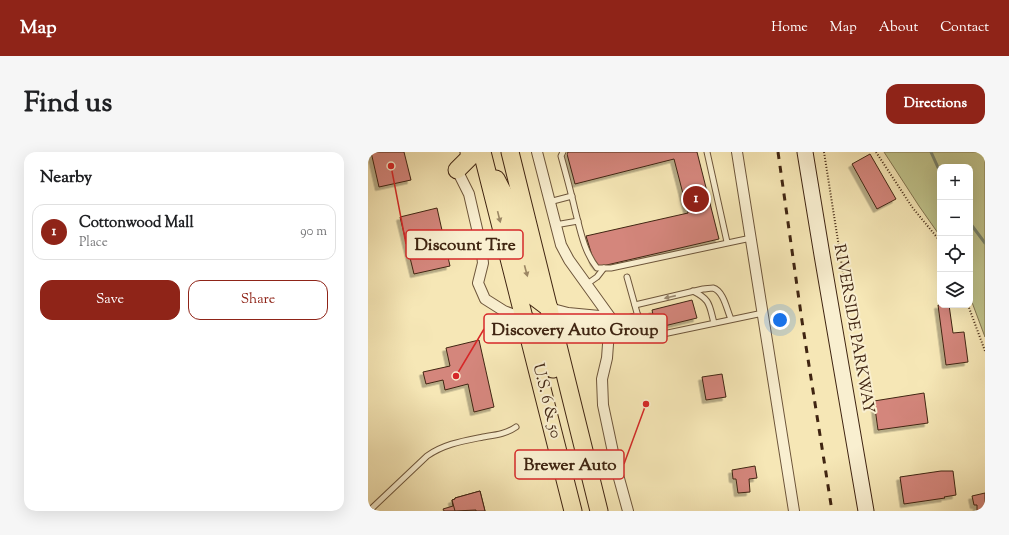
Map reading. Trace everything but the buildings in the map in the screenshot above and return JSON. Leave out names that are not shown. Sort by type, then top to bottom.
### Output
[{"type":"highway","name":"U.S. 6 & 50","points":[[510,152],[599,509]]},
{"type":"highway","name":"U.S. 6 & 50","points":[[478,154],[525,319],[574,511]]},
{"type":"highway","points":[[457,170],[470,157],[478,154],[507,200],[533,296],[549,308]]},
{"type":"highway","points":[[525,319],[539,330],[548,350],[573,451],[599,509]]},
{"type":"main road","name":"RIVERSIDE PARKWAY","points":[[806,152],[866,511]]},
{"type":"street","points":[[537,152],[561,245],[569,260],[610,316],[607,358],[602,379],[603,405],[617,471],[628,511]]},
{"type":"street","points":[[737,152],[794,511]]},
{"type":"street","points":[[457,170],[469,194],[482,246],[483,262],[478,283],[485,299],[498,307],[525,319]]},
{"type":"street","points":[[549,308],[568,313],[610,316]]},
{"type":"lane","points":[[563,152],[561,156],[578,221],[588,253],[592,262],[597,268],[611,268],[751,238]]},
{"type":"lane","points":[[707,152],[727,242]]},
{"type":"lane","points":[[550,202],[572,196]]},
{"type":"lane","points":[[555,225],[578,221]]},
{"type":"lane","points":[[587,284],[597,277],[604,268]]},
{"type":"lane","points":[[627,277],[644,338],[763,313]]},
{"type":"lane","points":[[635,305],[713,288],[721,295],[731,319]]},
{"type":"lane","points":[[694,291],[704,296],[708,302],[714,323]]},
{"type":"lane","points":[[610,316],[624,319],[638,315]]},
{"type":"lane","points":[[369,511],[435,450],[455,442],[504,433],[516,427]]},
{"type":"path","points":[[824,152],[844,279]]},
{"type":"path","points":[[876,152],[912,207],[937,237]]},
{"type":"path","points":[[969,308],[985,351]]},
{"type":"green space","points":[[884,152],[985,152],[985,337],[973,305],[973,164],[937,164],[937,232]]},
{"type":"waterway","points":[[931,152],[937,165]]},
{"type":"waterway","points":[[973,227],[985,243]]},
{"type":"railway","points":[[778,152],[802,321],[832,511]]},
{"type":"place","name":"Discount Tire","points":[[391,166]]},
{"type":"place","name":"Cottonwood Mall","points":[[696,199]]},
{"type":"place","name":"Discovery Auto Group","points":[[456,376]]},
{"type":"place","name":"Brewer Auto","points":[[646,404]]}]
